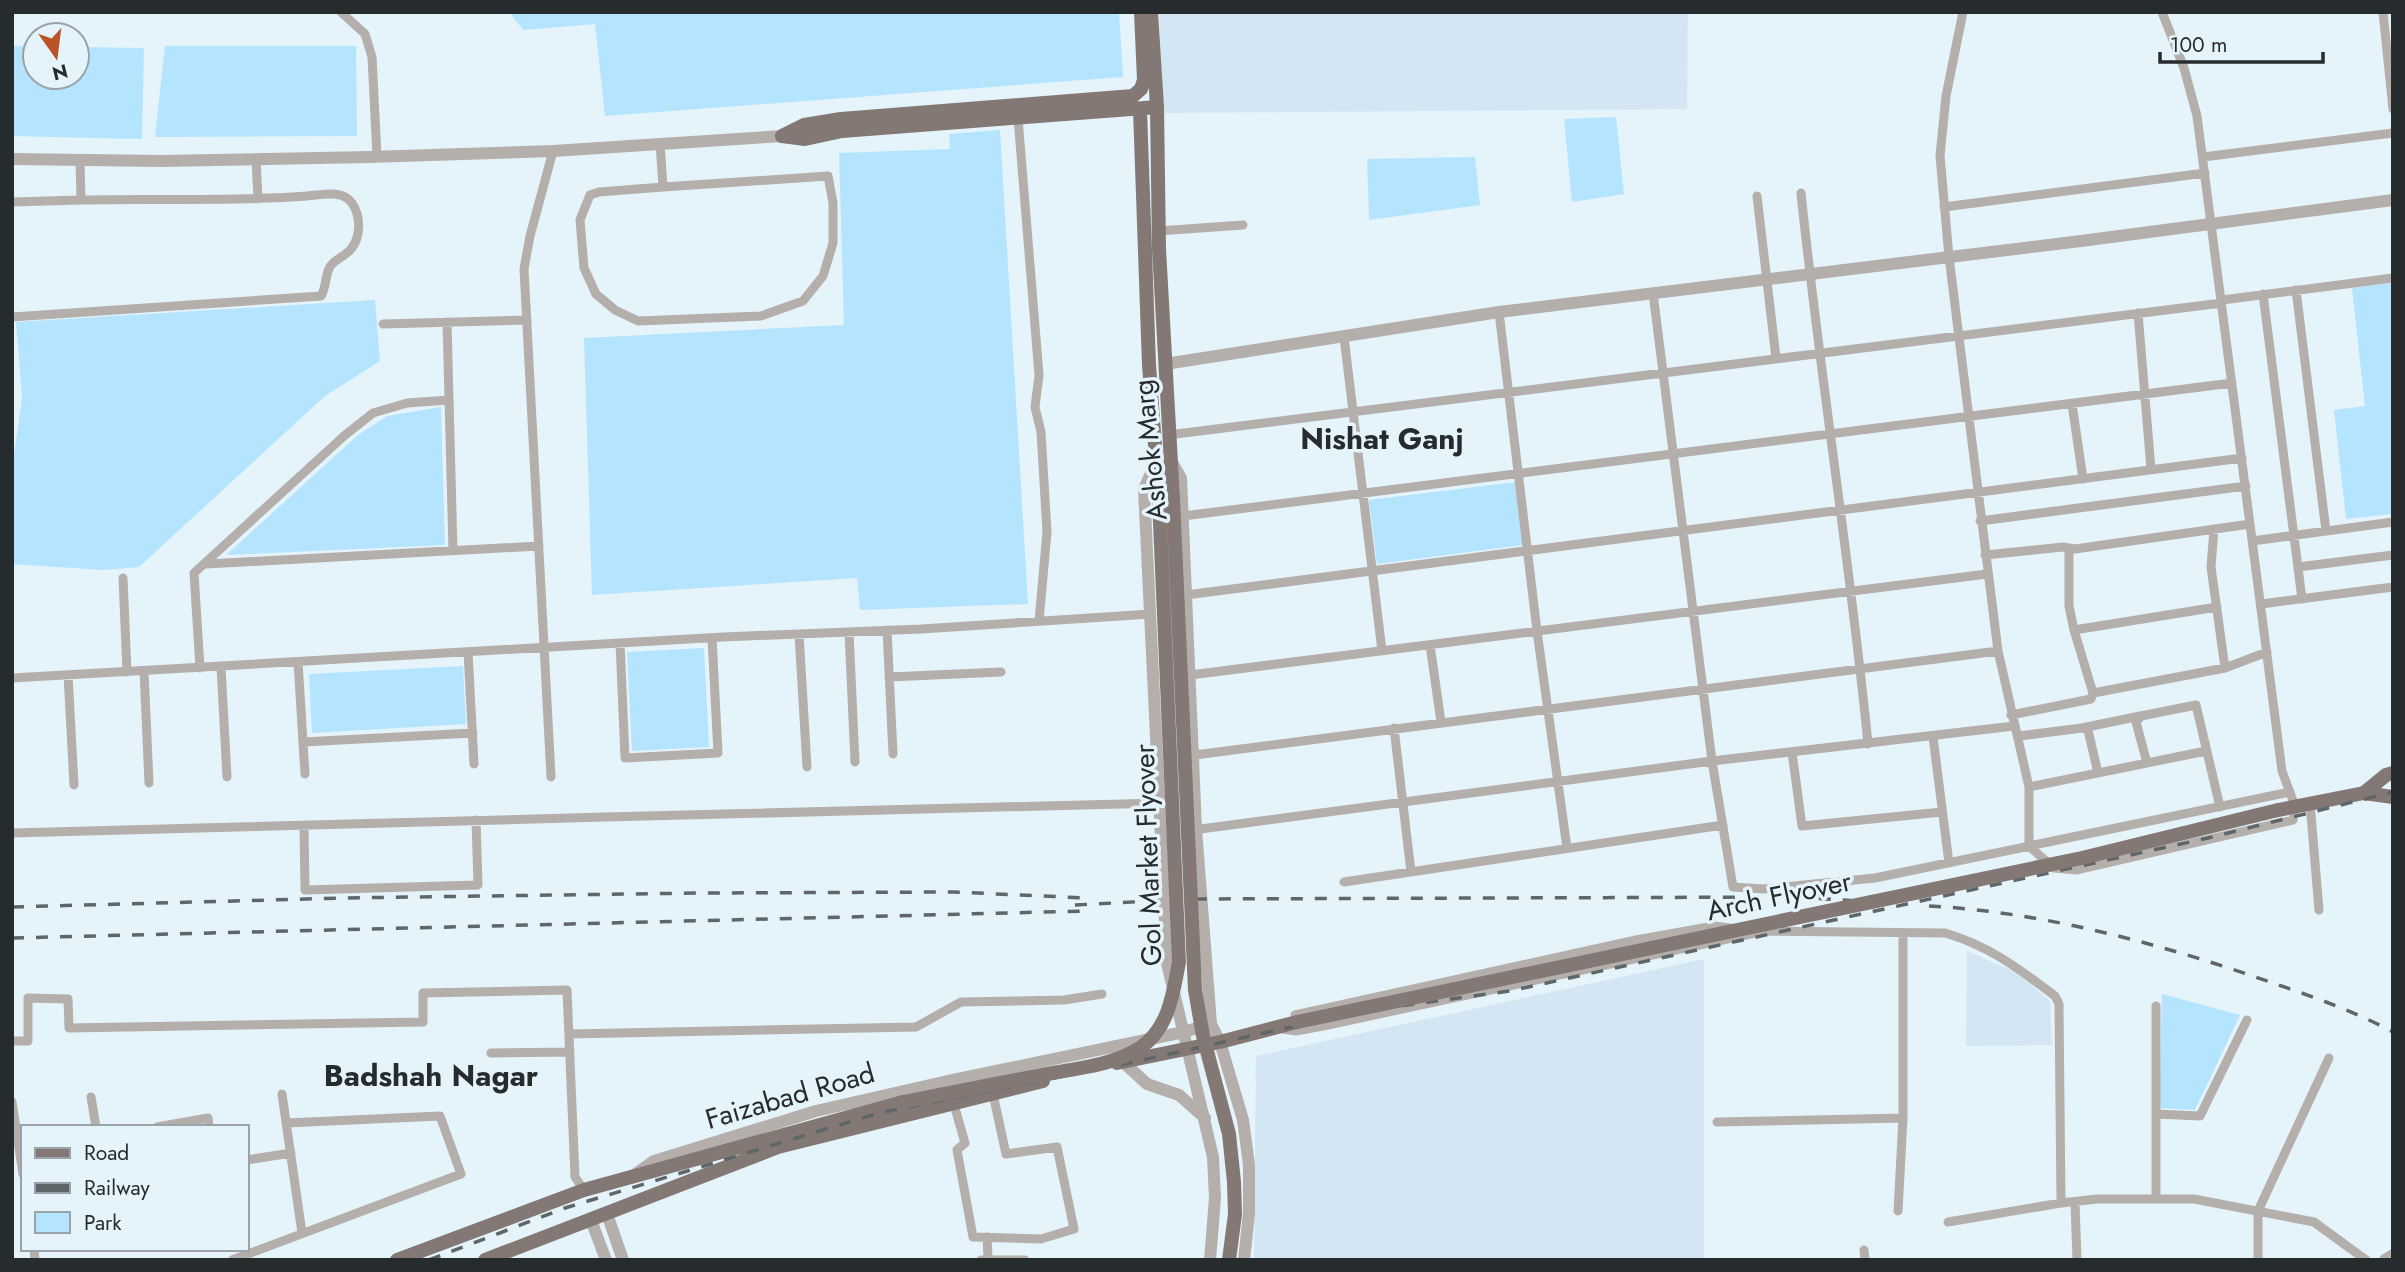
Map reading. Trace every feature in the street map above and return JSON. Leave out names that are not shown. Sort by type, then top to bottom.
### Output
[{"type":"main road","points":[[782,136],[804,125],[841,119],[1128,97],[1141,89],[1144,80],[1141,12]]},
{"type":"main road","name":"Ashok Marg","points":[[1151,12],[1157,107],[1158,231],[1168,435],[1163,460]]},
{"type":"main road","points":[[782,136],[806,139],[842,131],[1157,107]]},
{"type":"main road","name":"Ashok Marg","points":[[1140,110],[1149,365],[1163,460]]},
{"type":"main road","name":"Gol Market Flyover","points":[[1163,460],[1195,990],[1203,1036],[1229,1134],[1234,1203],[1229,1260]]},
{"type":"main road","name":"Gol Market Flyover","points":[[633,1175],[903,1102],[1087,1066],[1120,1057],[1141,1047],[1161,1024],[1171,1005],[1179,962],[1166,499]]},
{"type":"main road","points":[[2364,793],[2386,775],[2393,774]]},
{"type":"main road","points":[[2299,800],[2364,793],[2393,797]]},
{"type":"main road","name":"Arch Flyover","points":[[1271,1027],[2068,860],[2278,810],[2299,800]]},
{"type":"main road","name":"Faizabad Road","points":[[485,1260],[778,1147],[953,1101],[1220,1042],[1271,1027]]},
{"type":"main road","name":"Faizabad Road","points":[[397,1260],[584,1190],[633,1175]]},
{"type":"street","points":[[341,12],[365,34],[372,57],[377,156]]},
{"type":"street","points":[[1963,12],[1945,96],[1940,156],[1944,207],[1980,521],[1998,651],[2029,788],[2029,846],[2054,868],[2076,870],[2293,820],[2299,800]]},
{"type":"street","points":[[2162,12],[2184,68],[2197,116],[2282,771],[2299,800],[2319,910]]},
{"type":"street","points":[[2383,12],[2393,109]]},
{"type":"street","points":[[1018,118],[1039,375],[1035,407],[1041,432],[1047,532],[1039,621]]},
{"type":"street","points":[[2203,157],[2393,133]]},
{"type":"street","points":[[12,159],[256,159],[552,151],[782,136]]},
{"type":"street","points":[[660,143],[663,187]]},
{"type":"street","points":[[551,777],[524,269],[552,151]]},
{"type":"street","points":[[256,159],[258,199]]},
{"type":"street","points":[[80,160],[80,200]]},
{"type":"street","points":[[1944,207],[2205,173]]},
{"type":"street","points":[[828,176],[833,203],[833,243],[823,276],[803,301],[761,316],[638,321],[615,310],[596,294],[584,268],[580,220],[590,195],[663,187],[828,176]]},
{"type":"street","points":[[1801,193],[1809,274],[1861,668],[1868,744]]},
{"type":"street","points":[[12,202],[258,199],[337,194],[354,205],[358,234],[352,248],[334,260],[321,296],[12,317]]},
{"type":"street","points":[[1757,196],[1776,358]]},
{"type":"street","points":[[1165,364],[1499,312],[2393,200]]},
{"type":"street","points":[[1158,231],[1243,225]]},
{"type":"street","points":[[1168,435],[2138,313],[2393,278]]},
{"type":"street","points":[[2295,290],[2326,531]]},
{"type":"street","points":[[1653,293],[1712,761],[1734,887],[1764,889],[1875,878],[2220,807],[2299,800]]},
{"type":"street","points":[[2263,294],[2302,599]]},
{"type":"street","points":[[1499,312],[1537,631],[1567,848]]},
{"type":"street","points":[[2138,313],[2151,470]]},
{"type":"street","points":[[383,324],[527,320]]},
{"type":"street","points":[[447,322],[453,551]]},
{"type":"street","points":[[1344,337],[1382,650]]},
{"type":"street","points":[[1183,516],[2232,383]]},
{"type":"street","points":[[200,668],[194,573],[344,436],[373,414],[407,403],[449,400]]},
{"type":"street","points":[[2072,404],[2083,478]]},
{"type":"street","points":[[1186,595],[2242,458]]},
{"type":"street","name":"Ashok Marg","points":[[1210,1260],[1215,1198],[1213,1157],[1167,963],[1162,884],[1144,489],[1163,460],[1181,478],[1196,829],[1211,1024]]},
{"type":"street","points":[[1980,521],[2246,486]]},
{"type":"street","points":[[2252,541],[2393,522]]},
{"type":"street","points":[[1985,555],[2069,548],[2250,524]]},
{"type":"street","points":[[2214,529],[2211,567],[2225,668]]},
{"type":"street","points":[[206,564],[539,546]]},
{"type":"street","points":[[2011,715],[2091,699],[2093,693],[2069,606],[2069,548]]},
{"type":"street","points":[[2298,567],[2393,555]]},
{"type":"street","points":[[1190,675],[1987,574]]},
{"type":"street","points":[[124,578],[127,672]]},
{"type":"street","points":[[2261,604],[2393,587]]},
{"type":"street","points":[[2074,630],[2217,607]]},
{"type":"street","points":[[12,678],[1151,614]]},
{"type":"street","points":[[887,630],[893,754]]},
{"type":"street","points":[[849,632],[855,761]]},
{"type":"street","points":[[799,634],[807,766]]},
{"type":"street","points":[[620,643],[625,758],[718,753],[712,638]]},
{"type":"street","points":[[1430,645],[1441,722]]},
{"type":"street","points":[[1158,759],[1998,651]]},
{"type":"street","points":[[468,652],[474,764]]},
{"type":"street","points":[[2093,693],[2225,668],[2267,652]]},
{"type":"street","points":[[299,662],[305,774]]},
{"type":"street","points":[[220,667],[227,777]]},
{"type":"street","points":[[144,671],[149,783]]},
{"type":"street","points":[[889,677],[1001,672]]},
{"type":"street","points":[[68,675],[74,785]]},
{"type":"street","points":[[2019,736],[2082,728],[2196,705],[2220,807]]},
{"type":"street","points":[[2141,716],[2136,722],[2147,763]]},
{"type":"street","points":[[1161,833],[1712,761],[2014,726]]},
{"type":"street","points":[[1394,728],[1411,872]]},
{"type":"street","points":[[2082,728],[2088,730],[2098,774]]},
{"type":"street","points":[[303,742],[472,733]]},
{"type":"street","points":[[1933,737],[1949,863]]},
{"type":"street","points":[[2029,788],[2206,751]]},
{"type":"street","points":[[1792,752],[1802,826],[1942,811]]},
{"type":"street","points":[[12,833],[1160,803]]},
{"type":"street","points":[[304,826],[305,890],[478,886],[477,820]]},
{"type":"street","points":[[1344,882],[1723,825]]},
{"type":"street","points":[[1162,884],[1200,882]]},
{"type":"street","points":[[1166,931],[1203,926]]},
{"type":"street","points":[[1271,1027],[1286,1018],[1298,1015],[1636,940],[1714,926],[1760,932],[1945,933],[1969,940],[2003,957],[2055,996],[2059,1004],[2061,1203]]},
{"type":"street","points":[[1271,1027],[1296,1031],[1317,1027],[1760,932]]},
{"type":"street","points":[[1898,1211],[1903,1118],[1903,933]]},
{"type":"street","points":[[12,1041],[28,1041],[28,998],[68,999],[69,1028],[82,1028],[423,1022],[424,993],[567,990],[575,1177],[584,1190]]},
{"type":"street","points":[[569,1034],[916,1027],[961,1002],[1064,1000],[1102,994]]},
{"type":"street","points":[[2156,1006],[2156,1199]]},
{"type":"street","points":[[2156,1114],[2200,1116],[2247,1020]]},
{"type":"street","points":[[1211,1024],[1220,1042],[1243,1120],[1249,1165],[1249,1213],[1244,1260]]},
{"type":"street","name":"Faizabad Road","points":[[633,1175],[654,1161],[816,1111],[1211,1024]]},
{"type":"street","points":[[491,1053],[570,1052]]},
{"type":"street","points":[[2258,1260],[2258,1211],[2329,1058]]},
{"type":"street","points":[[1123,1062],[1147,1084],[1178,1095],[1205,1118]]},
{"type":"street","points":[[282,1094],[302,1233]]},
{"type":"street","points":[[953,1101],[965,1143],[957,1150],[973,1237],[1041,1239],[1074,1229],[1057,1147],[1006,1154],[993,1094]]},
{"type":"street","points":[[91,1097],[96,1125]]},
{"type":"street","points":[[12,1102],[20,1163]]},
{"type":"street","points":[[231,1260],[461,1174],[440,1116],[286,1123]]},
{"type":"street","points":[[168,1125],[208,1118],[209,1125]]},
{"type":"street","points":[[1717,1122],[1903,1118]]},
{"type":"street","points":[[248,1160],[291,1153]]},
{"type":"street","points":[[1948,1222],[2097,1199],[2194,1199],[2314,1222],[2366,1260]]},
{"type":"street","points":[[2075,1202],[2077,1260]]},
{"type":"street","points":[[607,1214],[623,1260]]},
{"type":"street","points":[[591,1220],[606,1260]]},
{"type":"street","points":[[987,1237],[984,1259],[1025,1260]]},
{"type":"street","points":[[2385,1260],[2393,1255]]},
{"type":"shaded area","points":[[1159,12],[1688,12],[1687,109],[1163,113]]},
{"type":"shaded area","points":[[1967,951],[2015,972],[2050,1001],[2052,1045],[1966,1046]]},
{"type":"shaded area","points":[[1704,959],[1704,1260],[1254,1259],[1256,1056]]},
{"type":"green space","points":[[509,12],[1119,12],[1123,77],[605,116],[595,24],[523,30]]},
{"type":"green space","points":[[12,46],[21,46],[21,91],[91,91],[91,47],[144,48],[142,139],[12,136]]},
{"type":"green space","points":[[165,46],[356,46],[357,136],[155,137]]},
{"type":"green space","points":[[1616,117],[1624,194],[1572,202],[1564,119]]},
{"type":"green space","points":[[1000,130],[1028,604],[860,610],[857,578],[592,595],[584,338],[844,325],[839,153],[950,149],[949,134]]},
{"type":"green space","points":[[1475,157],[1480,205],[1369,220],[1367,159]]},
{"type":"green space","points":[[2393,283],[2393,514],[2346,519],[2334,410],[2365,406],[2352,288]]},
{"type":"green space","points":[[375,300],[380,361],[325,396],[139,567],[103,570],[12,564],[12,469],[22,397],[16,322]]},
{"type":"green space","points":[[441,407],[445,545],[226,555],[358,435],[387,416]]},
{"type":"green space","points":[[1516,482],[1523,545],[1377,564],[1369,500]]},
{"type":"green space","points":[[704,648],[709,747],[632,751],[627,652]]},
{"type":"green space","points":[[463,666],[466,724],[312,733],[309,674]]},
{"type":"green space","points":[[2162,994],[2240,1015],[2195,1110],[2159,1108]]},
{"type":"railway","points":[[429,1260],[565,1208],[879,1113],[1134,1062],[1363,1011],[1510,991],[2208,838],[2393,792]]},
{"type":"railway","points":[[12,907],[343,898],[704,893],[954,892],[1087,898]]},
{"type":"railway","points":[[1075,905],[1190,899],[1792,897],[1891,903]]},
{"type":"railway","points":[[1929,906],[2015,915],[2145,943],[2301,993],[2393,1032]]},
{"type":"railway","points":[[12,938],[1086,911]]},
{"type":"district","name":"Nishat Ganj","points":[[1382,438]]},
{"type":"district","name":"Badshah Nagar","points":[[431,1075]]}]
